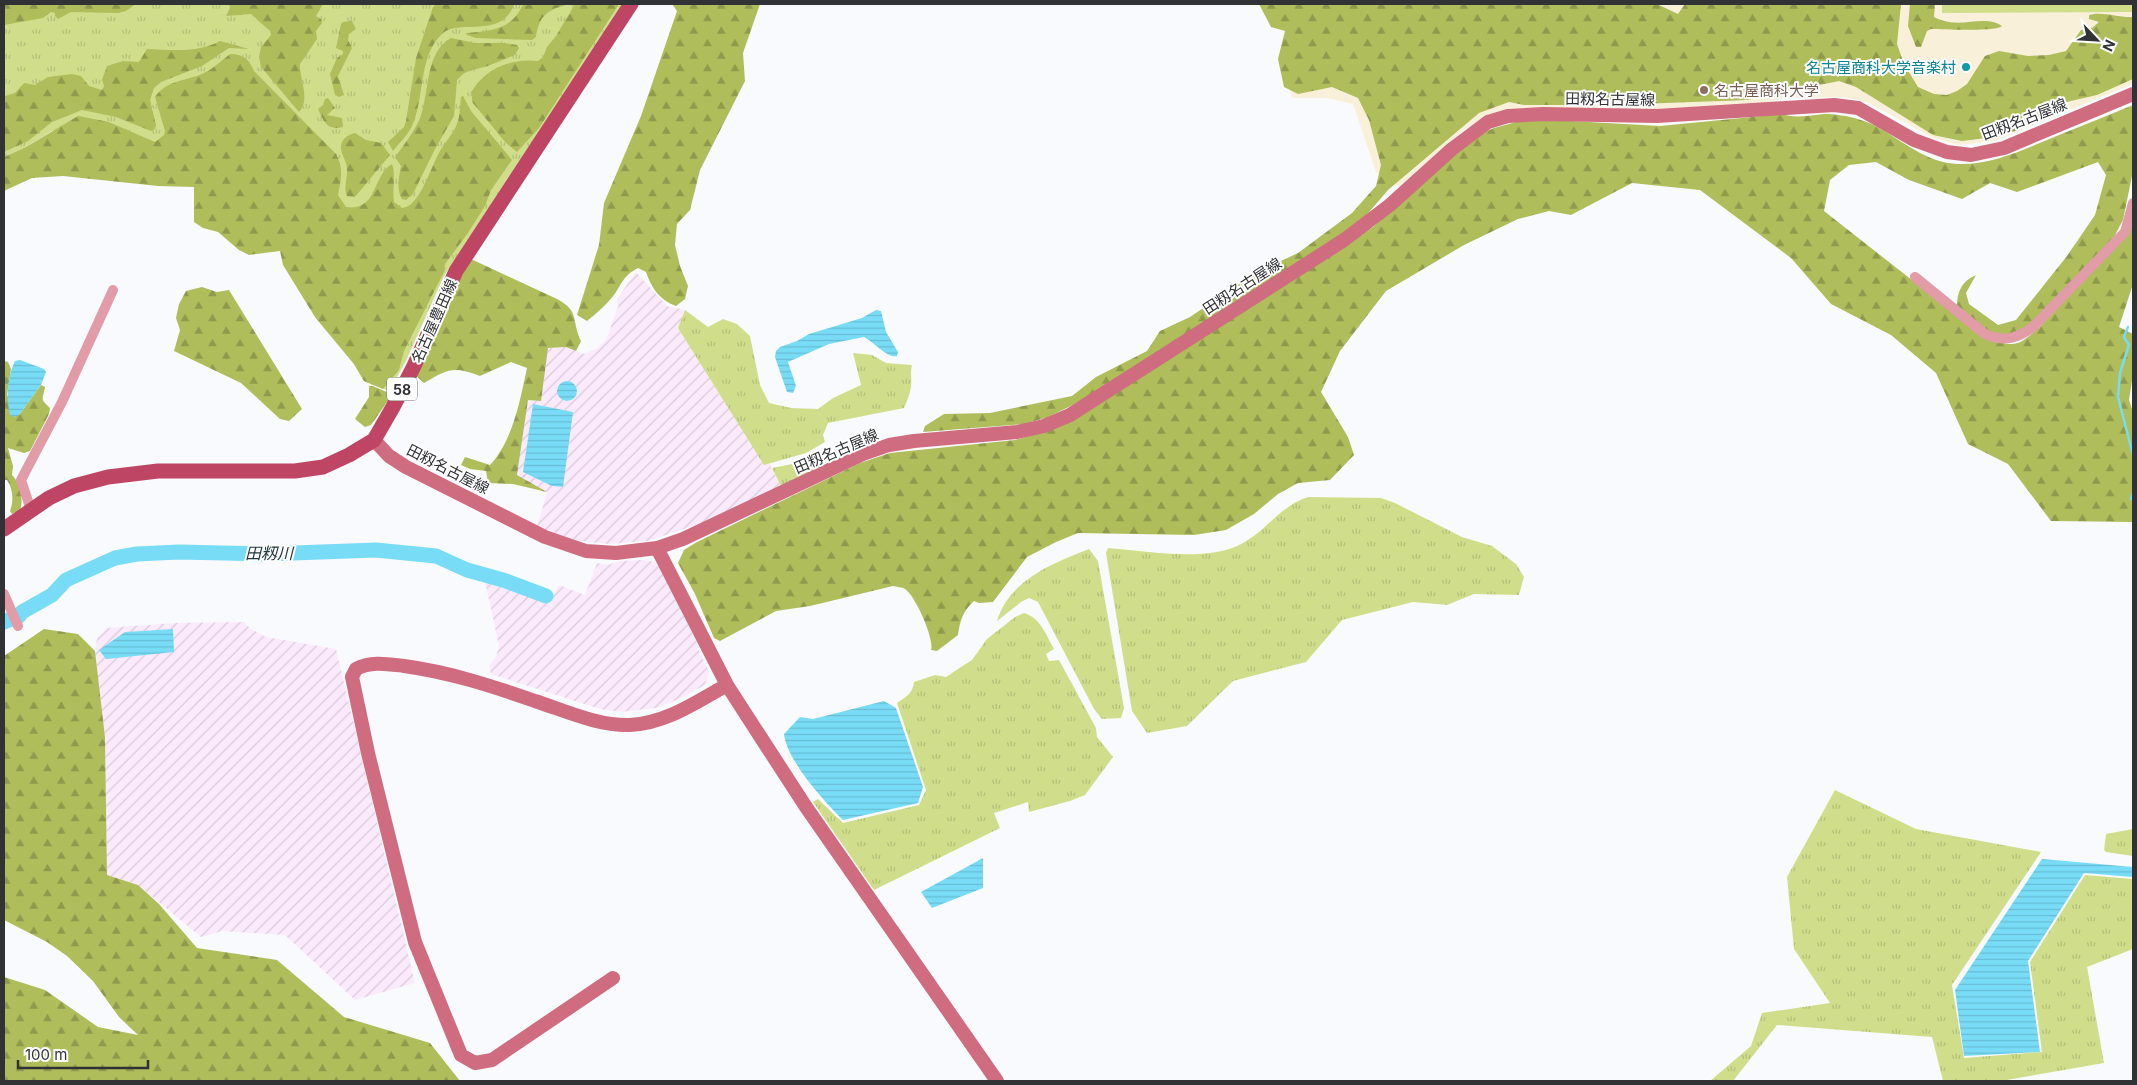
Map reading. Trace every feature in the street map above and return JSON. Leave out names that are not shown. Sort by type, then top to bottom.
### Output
[{"type":"main road","name":"名古屋豊田線","points":[[4,529],[31,510],[74,486],[108,477],[158,471],[295,471],[323,467],[349,455],[374,440],[414,366],[456,271],[631,4]]},
{"type":"main road","name":"田籾名古屋線","points":[[374,440],[389,456],[406,467],[545,537],[586,551],[616,553],[657,548],[683,539],[863,454],[889,445],[914,440],[1017,432],[1044,426],[1070,415],[1344,240],[1369,222],[1474,131],[1495,120],[1508,116],[1543,114],[1658,116],[1834,105],[1858,108],[1914,140],[1947,152],[1971,155],[2004,148],[2133,94]]},
{"type":"main road","points":[[657,548],[727,685],[806,807],[997,1081]]},
{"type":"main road","points":[[613,978],[492,1060],[485,1063],[475,1063],[461,1055],[415,942],[368,753],[352,677],[356,668],[370,664],[438,671],[481,682],[591,720],[630,725],[674,715],[727,685]]},
{"type":"street","points":[[1915,277],[1986,334],[1994,338],[2015,338],[2034,326],[2125,232],[2133,203]]},
{"type":"street","points":[[31,510],[20,480],[62,402],[113,290]]},
{"type":"street","points":[[4,594],[17,623]]},
{"type":"shaded area","name":"名古屋商科大学","points":[[1267,4],[2133,4],[2133,84],[1995,141],[1958,145],[1931,137],[1867,102],[1844,97],[1785,98],[1760,104],[1663,109],[1489,115],[1465,129],[1399,187],[1376,172],[1353,104],[1327,98],[1293,98],[1285,79],[1312,58]]},
{"type":"shaded area","points":[[636,272],[667,306],[685,310],[678,328],[765,465],[769,463],[781,486],[702,523],[648,541],[609,544],[580,541],[550,533],[537,527],[547,492],[517,476],[528,400],[541,401],[548,348],[566,347],[584,354],[596,349],[606,340],[618,307],[617,299]]},
{"type":"shaded area","points":[[644,560],[654,562],[660,568],[699,647],[698,649],[709,671],[705,685],[677,700],[656,708],[620,712],[600,709],[491,674],[489,666],[496,657],[499,646],[485,582],[549,603],[559,585],[585,595],[597,563],[607,565],[620,561]]},
{"type":"shaded area","points":[[244,622],[251,629],[266,637],[336,649],[415,983],[355,1000],[285,935],[222,931],[201,937],[138,885],[107,875],[105,737],[95,651],[97,638],[107,628],[175,623]]},
{"type":"green space","points":[[4,4],[624,4],[444,276],[406,361],[389,391],[364,381],[354,364],[315,317],[293,207],[109,122],[52,131],[26,147],[4,157]]},
{"type":"green space","points":[[4,4],[136,4],[126,11],[118,13],[71,12],[58,19],[55,13],[51,12],[43,18],[4,25]]},
{"type":"green space","points":[[229,4],[323,4],[316,16],[321,19],[322,23],[316,31],[317,39],[300,64],[304,101],[299,112],[261,67],[259,57],[261,47],[271,35],[270,31],[251,14],[226,16],[230,8]]},
{"type":"green space","points":[[436,4],[514,4],[508,15],[500,22],[479,27],[457,28],[448,30],[441,35],[434,44],[425,67],[419,103],[412,126],[393,151],[388,142],[404,127],[416,58],[433,7]]},
{"type":"green space","points":[[523,4],[568,4],[548,12],[542,18],[536,37],[532,40],[476,38],[467,35],[466,33],[500,28],[513,19]]},
{"type":"green space","points":[[575,4],[619,4],[539,128],[517,152],[506,143],[472,102],[472,91],[485,76],[501,66],[519,61],[538,61],[543,57],[547,47],[556,36]]},
{"type":"green space","points":[[672,4],[760,4],[743,53],[745,81],[700,170],[690,210],[677,224],[675,245],[680,266],[688,286],[685,299],[676,306],[660,297],[650,283],[646,272],[638,268],[626,277],[611,299],[587,321],[577,315],[599,245],[604,203],[641,116],[677,11]]},
{"type":"green space","name":"名古屋商科大学","points":[[1259,4],[1657,4],[1678,14],[1685,4],[1901,4],[1897,44],[1904,64],[1918,87],[1934,94],[1947,95],[1967,84],[1985,56],[1999,51],[2028,56],[2049,55],[2066,51],[2081,30],[2092,28],[2099,22],[2089,19],[2089,15],[2105,14],[2133,17],[2133,79],[2097,95],[2058,104],[2019,130],[1986,138],[1962,141],[1933,135],[1856,87],[1839,81],[1747,100],[1639,104],[1603,99],[1578,105],[1524,105],[1509,102],[1479,113],[1388,190],[1364,218],[1320,249],[1081,401],[1046,418],[1023,424],[923,432],[925,426],[944,414],[990,413],[1072,396],[1096,377],[1147,351],[1160,331],[1190,317],[1255,273],[1298,253],[1352,213],[1376,186],[1381,165],[1369,120],[1358,98],[1332,87],[1298,94],[1284,87],[1278,59],[1285,31],[1271,27]]},
{"type":"green space","points":[[1910,4],[1935,4],[1934,17],[1944,21],[1962,23],[1987,21],[1995,22],[2002,26],[1980,30],[1931,29],[1927,31],[1921,47],[1916,47],[1908,26]]},
{"type":"green space","points":[[1942,4],[2133,4],[2133,12],[1942,13]]},
{"type":"green space","points":[[352,21],[356,29],[349,34],[348,40],[352,48],[338,76],[344,95],[339,97],[335,95],[330,74],[337,58],[343,54],[343,51],[336,48],[341,24]]},
{"type":"green space","points":[[451,38],[475,43],[504,43],[517,45],[519,48],[515,55],[488,66],[469,71],[457,80],[454,116],[413,194],[406,200],[402,199],[399,187],[401,166],[395,157],[420,118],[429,74],[436,53]]},
{"type":"green space","points":[[220,41],[249,49],[229,48],[202,66],[161,82],[154,88],[150,100],[156,125],[155,129],[151,131],[116,117],[82,110],[52,122],[28,141],[4,152],[4,95],[15,93],[24,83],[35,85],[48,77],[72,74],[81,76],[89,86],[102,90],[104,86],[102,80],[107,66],[123,61],[139,62],[147,49],[194,49]]},
{"type":"green space","points":[[230,54],[242,56],[248,60],[254,71],[336,154],[341,169],[338,195],[346,207],[356,207],[364,204],[374,192],[381,176],[392,164],[394,172],[394,202],[402,208],[414,201],[420,193],[440,151],[457,124],[461,97],[463,96],[471,111],[512,160],[491,190],[485,206],[468,233],[445,264],[444,272],[404,351],[399,370],[383,389],[364,381],[354,364],[315,317],[283,265],[280,251],[249,255],[239,250],[218,232],[203,228],[194,222],[194,187],[158,186],[63,176],[32,178],[4,191],[4,157],[26,147],[78,116],[109,122],[155,142],[164,135],[165,131],[155,97],[160,91],[171,84],[207,71]]},
{"type":"green space","points":[[328,98],[335,108],[327,115],[342,118],[343,127],[333,128],[322,118],[318,109],[323,105],[325,99]]},
{"type":"green space","points":[[2133,105],[2133,171],[2123,220],[2112,241],[2026,329],[2008,337],[1989,334],[1957,307],[1961,287],[1967,280],[1976,275],[1966,293],[1969,304],[1998,325],[2016,320],[2067,256],[2095,215],[2106,175],[2098,162],[2017,192],[1990,183],[1962,199],[1909,180],[1876,162],[1849,165],[1830,180],[1824,211],[1987,339],[2011,344],[2021,342],[2040,327],[2133,217],[2133,284],[2119,327],[2133,334],[2133,374],[2129,400],[2133,412],[2133,522],[2051,521],[2008,464],[1968,444],[1936,373],[1891,335],[1831,304],[1791,258],[1700,190],[1632,183],[1571,215],[1549,211],[1518,219],[1464,245],[1386,291],[1340,351],[1321,392],[1348,437],[1354,455],[1330,480],[1298,483],[1278,494],[1254,514],[1226,530],[1194,535],[1078,533],[1056,542],[1027,557],[993,602],[979,603],[974,601],[967,608],[963,616],[958,635],[937,651],[931,650],[927,628],[914,600],[905,589],[893,586],[810,606],[776,611],[720,641],[714,638],[695,594],[678,563],[684,550],[697,542],[860,463],[890,453],[1015,440],[1056,427],[1159,364],[1373,227],[1480,134],[1494,128],[1520,121],[1552,120],[1660,126],[1783,114],[1798,116],[1833,114],[1869,123],[1931,158],[1943,162],[1973,164],[2017,152]]},
{"type":"green space","points":[[355,133],[366,140],[381,143],[390,155],[355,197],[347,196],[346,193],[347,166],[341,149],[344,139]]},
{"type":"green space","points":[[471,259],[557,299],[569,308],[574,317],[581,341],[576,351],[566,347],[548,348],[541,401],[528,400],[517,475],[547,492],[513,484],[488,483],[486,471],[470,469],[461,465],[465,457],[490,465],[498,455],[514,420],[527,368],[511,362],[480,376],[457,370],[445,372],[424,383],[415,375],[456,285]]},
{"type":"green space","points":[[202,287],[217,292],[229,290],[302,409],[289,421],[280,419],[241,383],[174,351],[180,330],[176,318],[179,304],[186,291]]},
{"type":"green space","points":[[685,310],[708,327],[723,319],[737,324],[750,336],[760,385],[769,403],[791,408],[818,409],[833,398],[861,385],[853,353],[872,355],[886,363],[912,365],[911,390],[904,408],[828,423],[823,435],[825,442],[806,453],[764,465],[678,328]]},
{"type":"green space","points":[[4,361],[8,362],[11,369],[7,395],[19,415],[41,385],[45,387],[43,400],[50,408],[49,414],[30,451],[24,453],[8,448],[13,466],[12,475],[17,482],[21,497],[20,510],[12,514],[10,511],[12,491],[7,480],[4,480]]},
{"type":"green space","points":[[369,386],[389,393],[390,398],[371,425],[365,427],[355,419],[369,397]]},
{"type":"green space","points":[[828,453],[823,458],[822,467],[781,486],[772,468],[802,462]]},
{"type":"green space","points":[[1308,497],[1381,498],[1395,503],[1462,537],[1492,546],[1516,564],[1524,577],[1519,595],[1474,594],[1447,605],[1413,602],[1342,620],[1306,662],[1233,681],[1187,726],[1147,733],[1132,711],[1106,553],[1108,548],[1177,554],[1212,553],[1229,549],[1252,538],[1289,506]]},
{"type":"green space","points":[[1089,549],[1098,561],[1124,708],[1121,718],[1102,719],[1094,709],[1038,602],[1029,598],[997,621],[1011,594],[1022,584],[1047,567]]},
{"type":"green space","points":[[1024,613],[1030,615],[1039,623],[1054,649],[1046,654],[1049,661],[1059,660],[1096,728],[1097,737],[1113,757],[1085,795],[1029,812],[1028,802],[994,813],[1000,828],[874,890],[813,802],[818,799],[843,823],[919,805],[926,790],[897,703],[911,692],[914,682],[935,675],[946,677],[972,660],[987,639],[1015,617]]},
{"type":"green space","points":[[44,629],[78,634],[95,651],[105,737],[107,875],[138,885],[159,904],[197,948],[277,960],[344,1017],[430,1043],[460,1081],[4,1081],[4,977],[45,990],[98,1027],[138,1035],[119,1017],[93,981],[67,956],[47,942],[4,920],[4,656]]},
{"type":"green space","points":[[1835,790],[1916,829],[2041,852],[1952,985],[1964,1058],[2042,1052],[2030,962],[2085,875],[2133,879],[2133,949],[2087,967],[2104,1063],[2001,1081],[1943,1081],[1932,1037],[1777,1025],[1733,1081],[1710,1081],[1751,1046],[1762,1013],[1830,1003],[1794,949],[1787,877]]},
{"type":"green space","points":[[2133,829],[2133,856],[2106,852],[2104,850],[2106,834]]},
{"type":"water","points":[[876,310],[881,311],[886,332],[898,352],[897,356],[885,353],[864,337],[829,344],[788,362],[796,386],[793,393],[787,392],[775,357],[776,351],[780,347],[809,334],[862,318]]},
{"type":"water","points":[[20,360],[44,369],[46,372],[41,385],[19,415],[15,417],[10,415],[8,388],[10,374],[15,361]]},
{"type":"water","points":[[563,381],[571,381],[577,387],[577,395],[571,401],[563,401],[557,395],[557,387]]},
{"type":"water","points":[[533,404],[573,412],[563,487],[552,486],[523,472]]},
{"type":"water","points":[[173,629],[174,652],[106,659],[99,650],[125,632]]},
{"type":"water","points":[[884,701],[896,708],[923,787],[918,803],[843,820],[817,792],[799,768],[787,745],[784,734],[800,717],[813,719]]},
{"type":"water","points":[[983,858],[983,888],[932,908],[921,892]]},
{"type":"water","points":[[2042,859],[2133,867],[2133,877],[2084,873],[2028,961],[2040,1052],[1964,1056],[1955,990]]},
{"type":"waterway","points":[[2128,327],[2124,337],[2129,345],[2120,373],[2118,397],[2133,455]]},
{"type":"waterway","points":[[2133,493],[2131,499],[2133,500]]},
{"type":"waterway","name":"田籾川","points":[[4,622],[19,616],[22,612],[52,595],[66,580],[115,558],[137,554],[179,552],[266,554],[376,550],[436,556],[467,570],[503,580],[546,596]]},
{"type":"place","name":"名古屋商科大学音楽村","points":[[1966,67]]},
{"type":"place","name":"名古屋商科大学","points":[[1704,90]]}]
